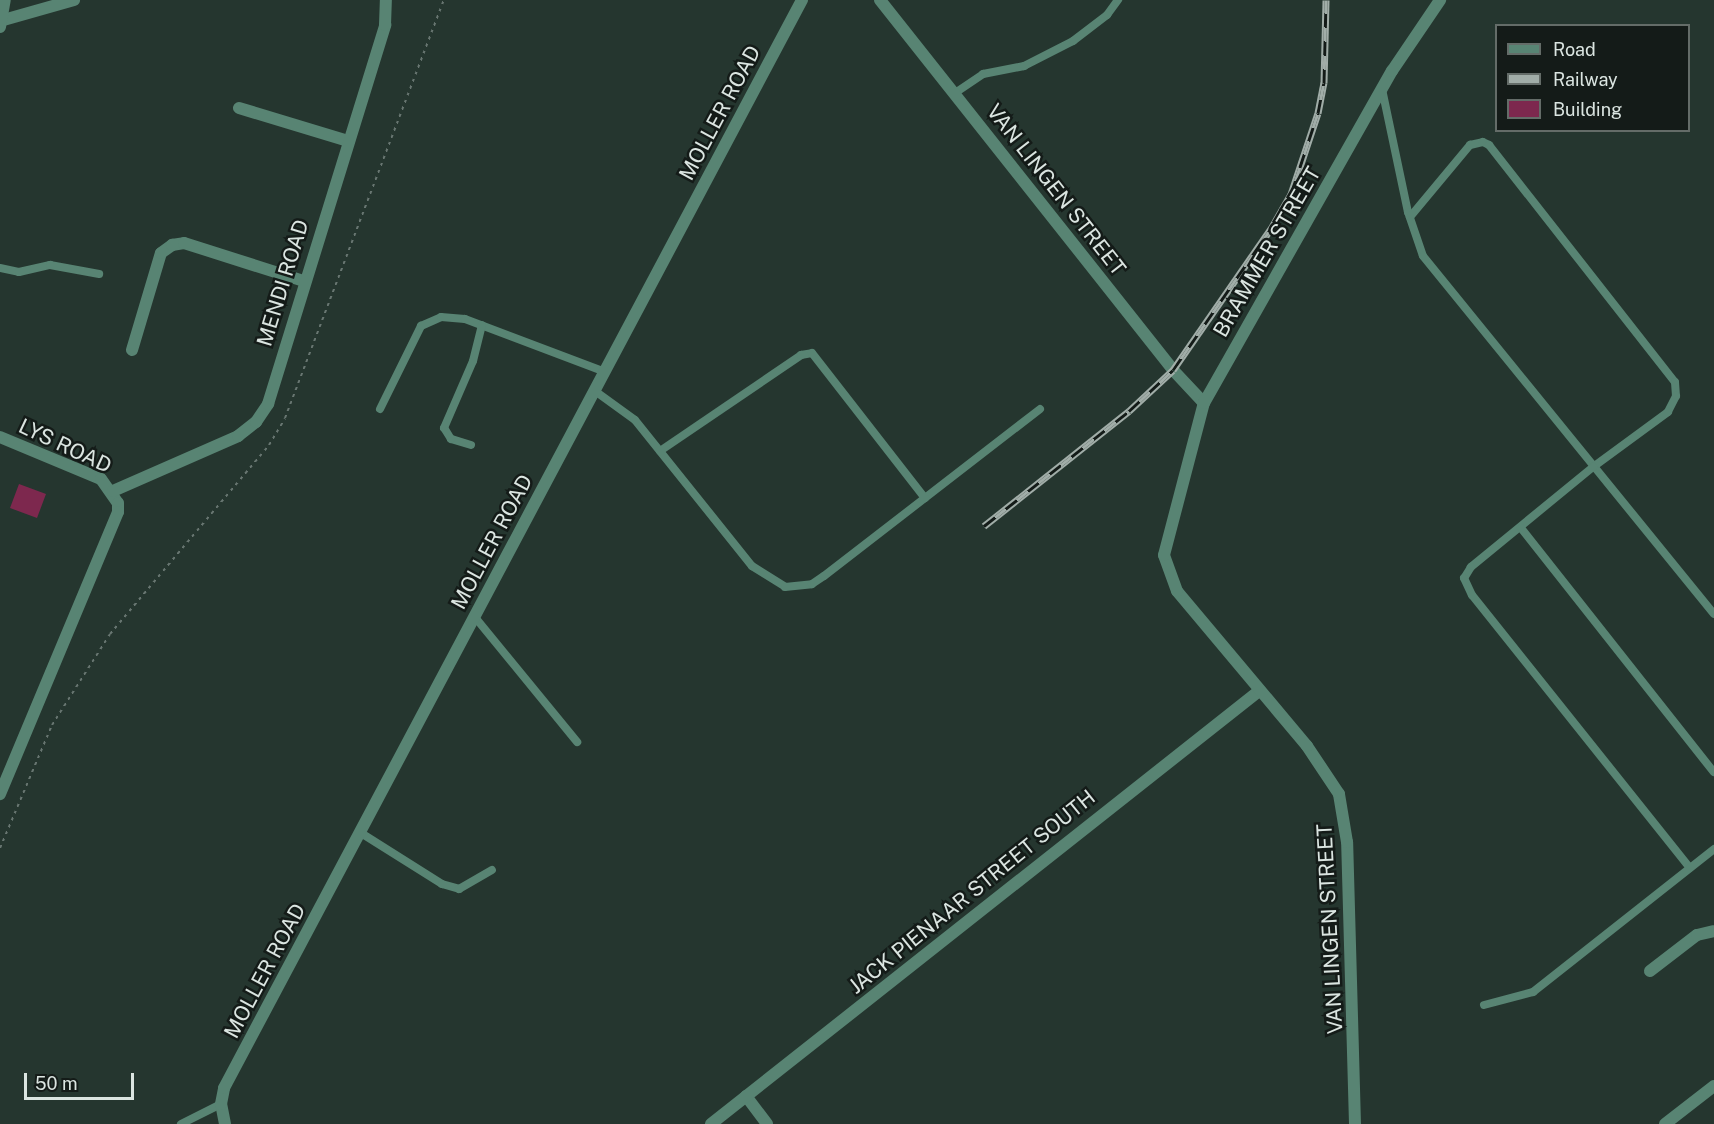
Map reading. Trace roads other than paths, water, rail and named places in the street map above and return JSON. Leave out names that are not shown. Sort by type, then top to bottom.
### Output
[{"type":"street","points":[[5,0],[0,23],[74,0]]},
{"type":"street","name":"MENDI ROAD","points":[[113,491],[238,436],[256,422],[268,404],[304,281],[385,25],[386,0]]},
{"type":"street","name":"MOLLER ROAD","points":[[221,1104],[224,1089],[802,0]]},
{"type":"street","name":"VAN LINGEN STREET","points":[[880,0],[1173,370],[1204,403]]},
{"type":"street","name":"BRAMMER STREET","points":[[1167,541],[1204,403],[1382,89],[1440,0]]},
{"type":"street","points":[[238,108],[348,141]]},
{"type":"street","points":[[132,350],[161,253],[172,245],[184,243],[304,281]]},
{"type":"street","name":"LYS ROAD","points":[[0,437],[101,479],[113,491]]},
{"type":"street","points":[[0,794],[117,512],[113,491]]},
{"type":"street","name":"VAN LINGEN STREET","points":[[1167,541],[1166,567],[1177,591],[1320,765],[1343,807],[1347,842],[1355,1124]]},
{"type":"street","name":"JACK PIENAAR STREET SOUTH","points":[[711,1124],[1259,691]]},
{"type":"street","points":[[1650,971],[1697,935],[1714,931]]},
{"type":"street","points":[[1665,1124],[1714,1086]]},
{"type":"street","points":[[746,1096],[767,1124]]},
{"type":"street","points":[[221,1104],[225,1124]]},
{"type":"lane","points":[[955,93],[984,74],[1009,70],[1049,55],[1107,15],[1118,0]]},
{"type":"lane","points":[[1382,89],[1410,217],[1432,270],[1714,614]]},
{"type":"lane","points":[[1410,217],[1470,145],[1483,142],[1489,145],[1671,373],[1676,388],[1668,412],[1593,467],[1466,572],[1465,583],[1690,868]]},
{"type":"lane","points":[[0,268],[19,272],[50,265],[99,274]]},
{"type":"lane","points":[[380,409],[421,326],[427,321],[456,317],[605,372]]},
{"type":"lane","points":[[471,445],[451,439],[444,428],[473,361],[482,325]]},
{"type":"lane","points":[[660,451],[801,355],[812,353],[925,498]]},
{"type":"lane","points":[[596,391],[627,411],[752,566],[776,585],[785,587],[812,584],[1040,409]]},
{"type":"lane","points":[[1521,528],[1714,772]]},
{"type":"lane","points":[[474,616],[577,742]]},
{"type":"lane","points":[[361,833],[442,884],[459,889],[492,870]]},
{"type":"lane","points":[[1484,1005],[1533,992],[1714,849]]},
{"type":"lane","points":[[182,1124],[221,1104]]},
{"type":"railway","points":[[984,526],[1129,411],[1173,370],[1272,227],[1291,194],[1318,113],[1324,83],[1326,0]]}]
